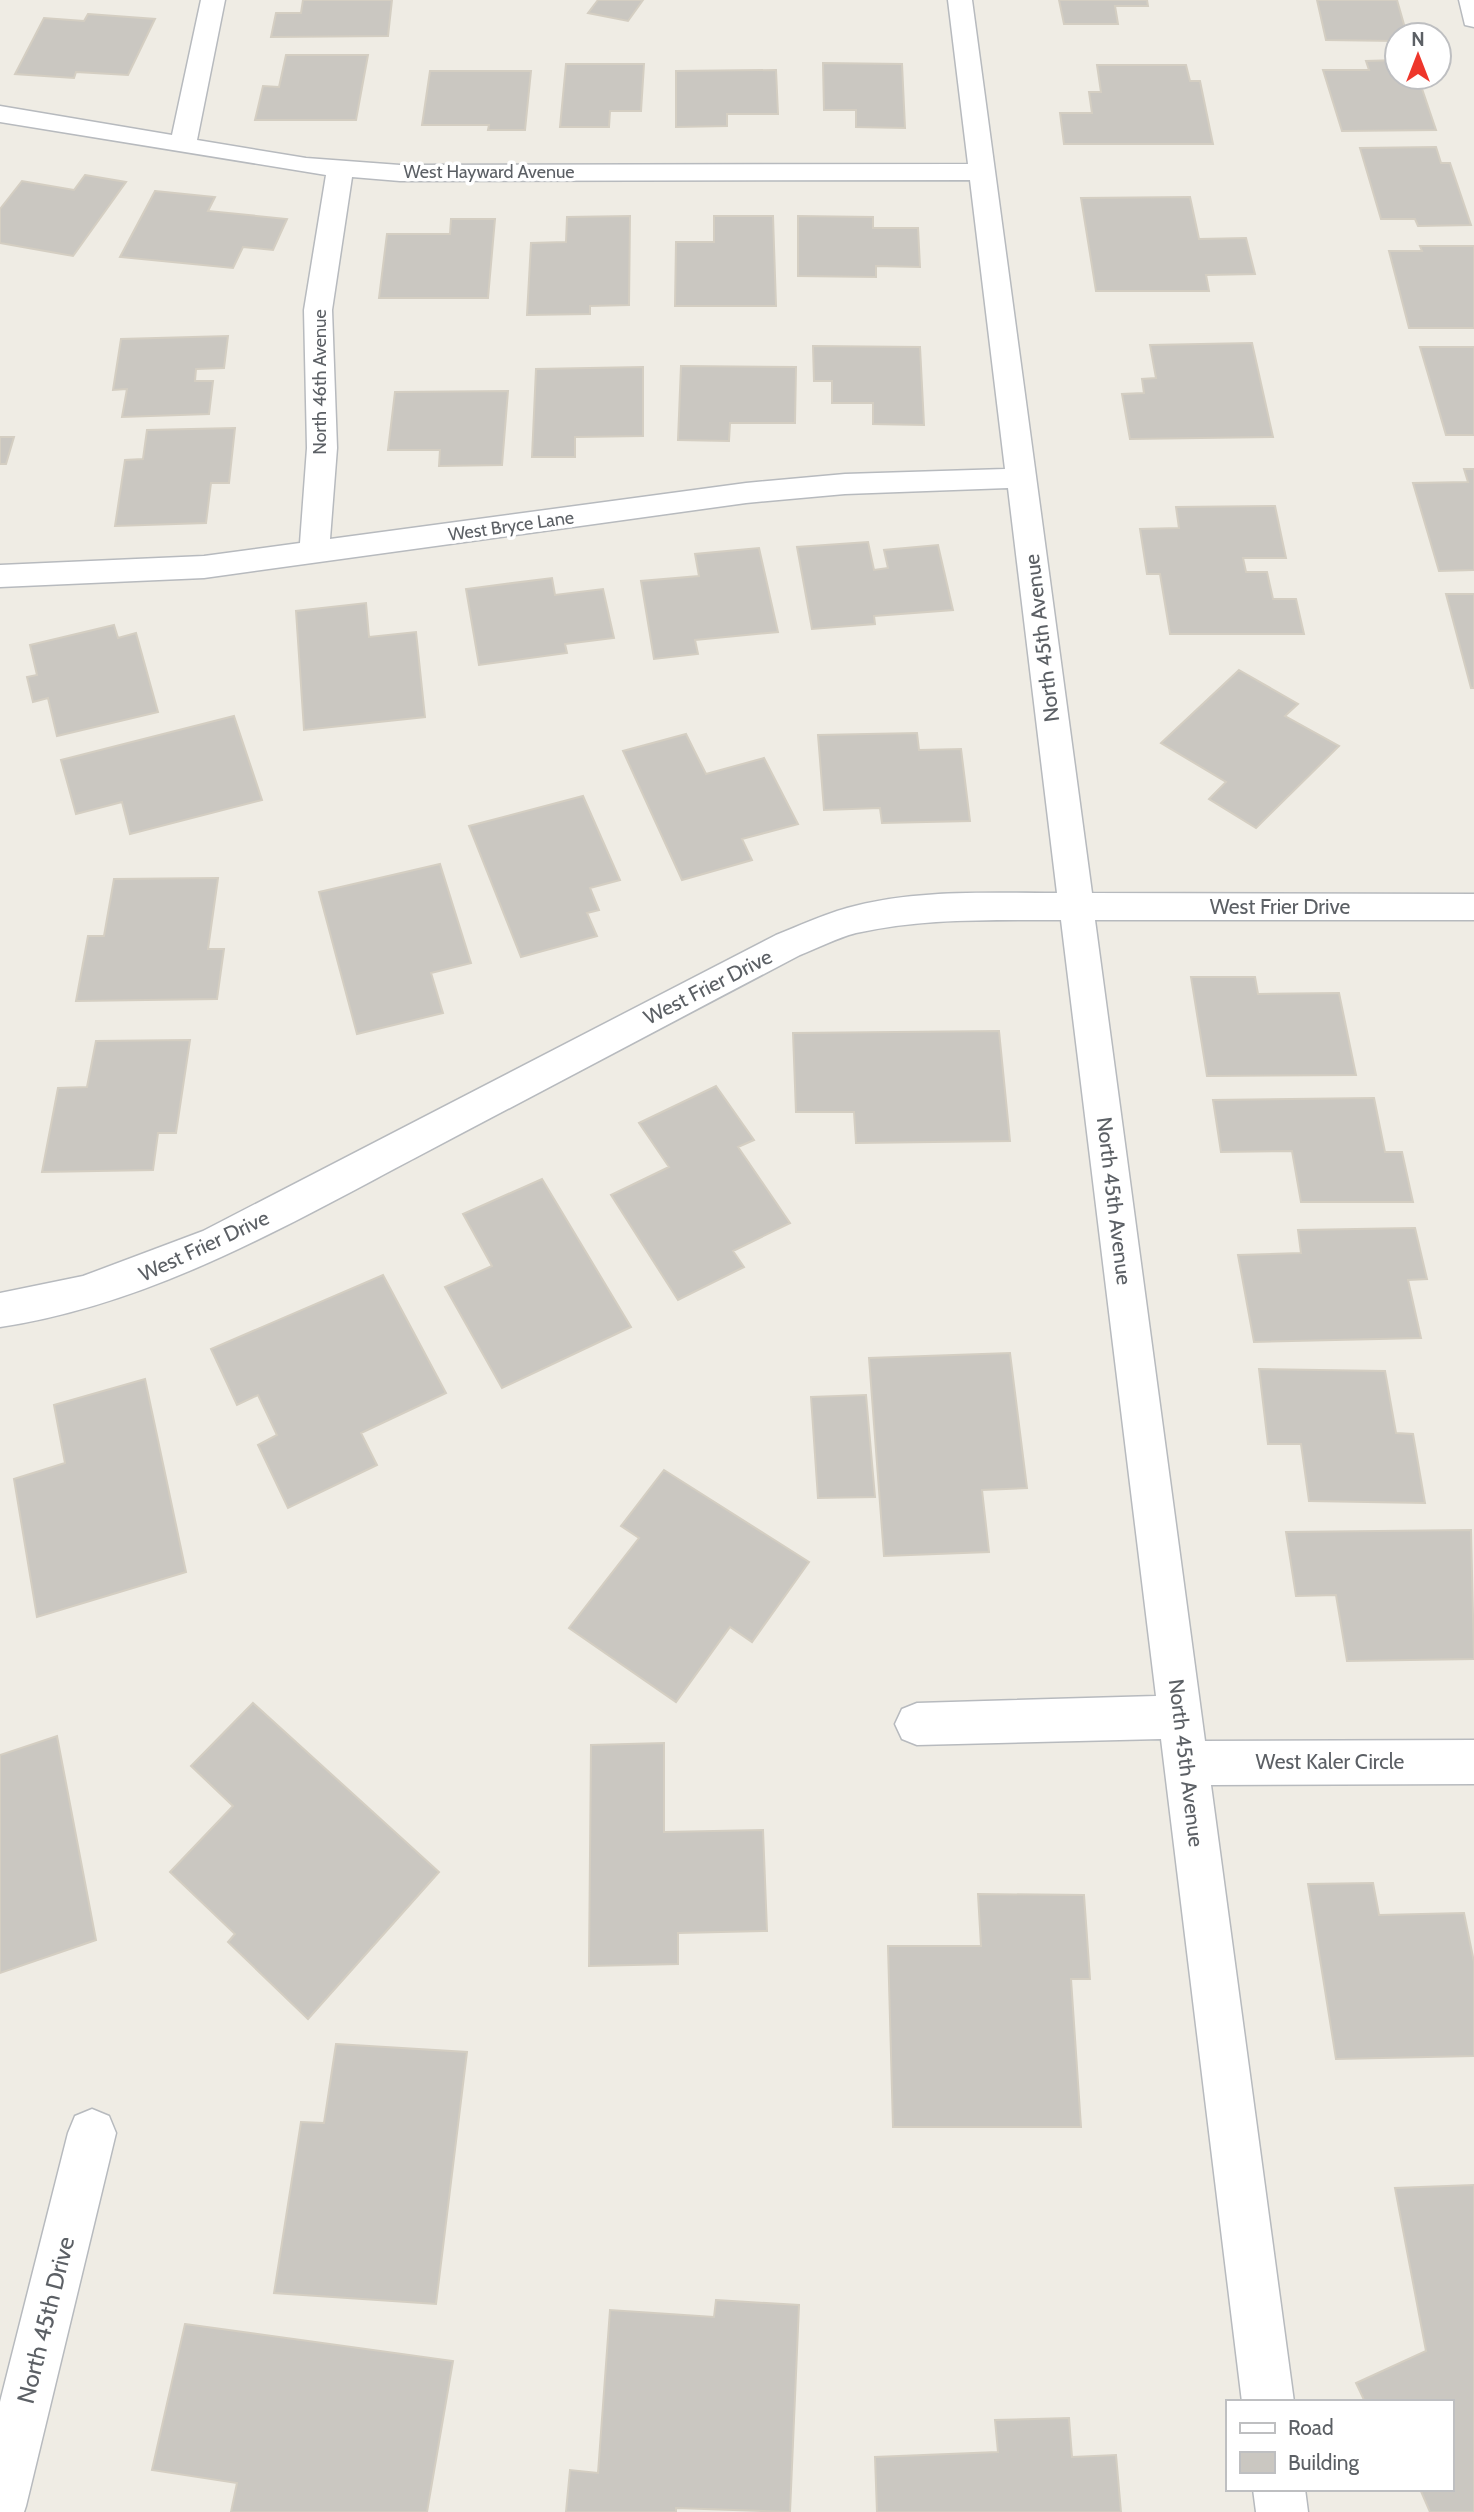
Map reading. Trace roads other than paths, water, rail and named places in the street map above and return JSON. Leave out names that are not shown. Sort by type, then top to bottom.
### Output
[{"type":"street","points":[[183,144],[214,0]]},
{"type":"street","name":"North 45th Avenue","points":[[960,0],[1268,2400]]},
{"type":"street","points":[[1471,0],[1474,20]]},
{"type":"street","name":"West Hayward Avenue","points":[[0,114],[340,169],[400,173],[982,172]]},
{"type":"street","name":"North 46th Avenue","points":[[314,554],[321,448],[318,310],[340,169]]},
{"type":"street","name":"West Bryce Lane","points":[[0,576],[204,567],[746,493],[845,484],[1021,478]]},
{"type":"street","name":"West Frier Drive","points":[[0,1310],[34,1306],[131,1279],[217,1243],[788,945],[849,921],[909,910],[968,906],[1474,907]]},
{"type":"street","points":[[917,1724],[1180,1717]]},
{"type":"street","name":"West Kaler Circle","points":[[1186,1763],[1474,1762]]},
{"type":"street","name":"North 45th Drive","points":[[0,2507],[92,2133]]},
{"type":"street","points":[[1279,2491],[1282,2512]]}]
